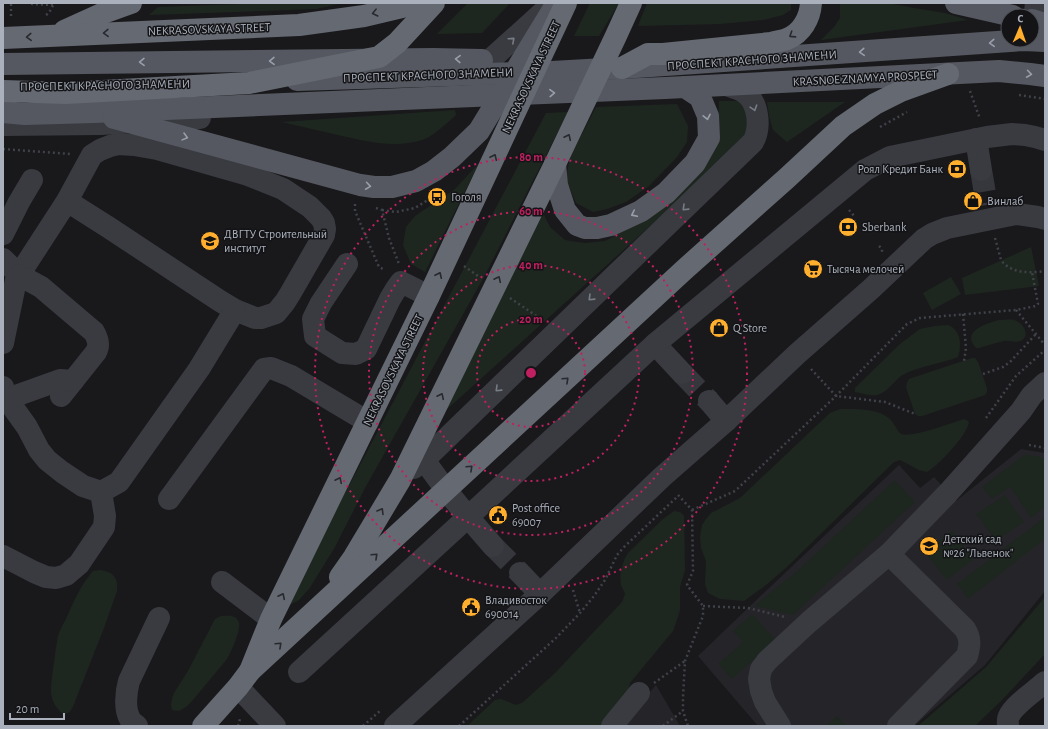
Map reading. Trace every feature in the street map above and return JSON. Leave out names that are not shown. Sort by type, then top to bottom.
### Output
[{"type":"highway","points":[[55,35],[106,12],[131,3]]},
{"type":"highway","name":"NEKRASOVSKAYA STREET","points":[[3,38],[298,25],[364,16],[402,7],[412,3]]},
{"type":"highway","points":[[3,91],[66,93],[249,83],[379,56],[397,43],[434,3]]},
{"type":"highway","name":"NEKRASOVSKAYA STREET","points":[[203,726],[244,679],[270,619],[429,296],[566,3]]},
{"type":"highway","points":[[313,613],[354,557],[400,480],[555,164],[631,3]]},
{"type":"highway","points":[[622,68],[648,54],[663,60],[788,39],[798,32],[807,20],[811,3]]},
{"type":"highway","points":[[244,679],[446,490],[843,126],[875,104],[901,91],[948,74]]},
{"type":"main road","points":[[94,112],[330,178],[374,188],[392,187],[416,181],[434,171],[452,157],[479,131],[556,3]]},
{"type":"main road","points":[[956,3],[1000,13]]},
{"type":"main road","name":"ПРОСПЕКТ КРАСНОГО ЗНАМЕНИ","points":[[663,60],[1024,40],[1045,41]]},
{"type":"main road","points":[[3,64],[433,59],[506,61],[552,72]]},
{"type":"main road","name":"ПРОСПЕКТ КРАСНОГО ЗНАМЕНИ","points":[[3,86],[23,88],[552,72],[622,68]]},
{"type":"main road","name":"KRASNOE ZNAMYA PROSPECT","points":[[675,88],[999,71],[1045,76]]},
{"type":"main road","points":[[555,164],[557,185],[565,210],[577,225],[585,228],[597,228],[611,225],[640,211],[666,193],[695,163],[709,138],[708,116],[700,97],[675,88]]},
{"type":"main road","name":"ПРОСПЕКТ КРАСНОГО ЗНАМЕНИ","points":[[3,112],[25,114],[94,112],[675,88]]},
{"type":"lane","points":[[3,125],[101,124],[400,105],[428,98],[449,89],[490,60],[553,3]]},
{"type":"lane","points":[[400,480],[424,460],[753,142],[757,135],[758,122],[755,108],[751,99],[744,92],[726,85]]},
{"type":"lane","points":[[299,672],[655,344],[865,170],[890,157],[982,138],[1012,134],[1025,135],[1045,140]]},
{"type":"lane","points":[[981,170],[982,138]]},
{"type":"lane","points":[[3,343],[16,280],[67,201],[92,155],[105,148],[118,144],[134,144],[157,149],[248,175],[283,189],[310,208],[321,218],[325,229],[324,235],[285,302],[276,313],[261,318],[255,318],[235,310],[220,301],[67,201]]},
{"type":"lane","points":[[3,234],[32,180]]},
{"type":"lane","points":[[395,726],[540,594],[662,478],[726,421],[797,354],[871,289],[924,239],[988,212],[1038,217],[1045,220]]},
{"type":"lane","points":[[3,259],[19,275],[41,287],[91,328],[97,337],[98,348],[96,352],[67,389],[60,380],[5,393],[27,427],[39,450],[48,460],[62,472],[83,486],[100,492],[119,482],[199,369],[235,310]]},
{"type":"lane","points":[[347,264],[321,303],[313,319],[315,336],[342,353],[356,354],[366,349],[390,299],[402,282],[429,296]]},
{"type":"lane","points":[[655,344],[682,373]]},
{"type":"lane","points":[[169,499],[264,370],[271,368],[291,376],[368,422]]},
{"type":"lane","points":[[780,726],[765,702],[761,691],[759,679],[761,670],[767,661],[809,622],[889,554],[978,459],[1020,411],[1041,393]]},
{"type":"lane","points":[[709,401],[726,421]]},
{"type":"lane","points":[[424,460],[446,490],[493,546]]},
{"type":"lane","points":[[3,556],[46,577],[56,578],[66,576],[79,564],[104,527],[105,516],[100,492]]},
{"type":"lane","points":[[889,554],[965,629],[969,635],[970,647],[967,656],[898,726]]},
{"type":"lane","points":[[520,573],[540,594]]},
{"type":"lane","points":[[222,582],[270,619]]},
{"type":"lane","points":[[137,726],[129,719],[126,708],[127,687],[159,618]]},
{"type":"lane","points":[[244,679],[275,726]]},
{"type":"lane","points":[[1008,726],[1008,717],[1019,704],[1033,691],[1044,690]]},
{"type":"lane","points":[[612,726],[639,693]]},
{"type":"path","points":[[11,16],[12,3]]},
{"type":"path","points":[[32,3],[53,5],[55,3]]},
{"type":"path","points":[[970,89],[982,138]]},
{"type":"path","points":[[877,129],[910,111]]},
{"type":"path","points":[[3,149],[92,155]]},
{"type":"path","points":[[375,208],[396,212],[415,208],[431,198]]},
{"type":"path","points":[[362,205],[355,203],[356,211],[379,267]]},
{"type":"path","points":[[382,210],[389,238],[399,263],[402,282]]},
{"type":"path","points":[[1001,260],[1014,270],[1023,272],[1045,271]]},
{"type":"path","points":[[460,264],[480,277]]},
{"type":"path","points":[[692,510],[735,492],[836,396],[907,324],[920,318],[1016,310],[1036,306],[1038,304],[1032,272]]},
{"type":"path","points":[[506,295],[545,322]]},
{"type":"path","points":[[1016,310],[1045,345]]},
{"type":"path","points":[[963,314],[966,348],[964,361]]},
{"type":"path","points":[[983,374],[1003,367],[1007,364],[1036,334]]},
{"type":"path","points":[[983,422],[1016,376],[1045,350]]},
{"type":"path","points":[[797,354],[836,396],[885,402],[915,414]]},
{"type":"path","points":[[1029,446],[1045,448]]},
{"type":"path","points":[[662,478],[692,510],[692,571],[687,585],[703,606],[704,616],[685,661],[683,711],[688,726]]},
{"type":"path","points":[[459,726],[556,638],[580,613],[605,580],[617,555],[678,496]]},
{"type":"path","points":[[703,606],[748,608],[809,622]]},
{"type":"path","points":[[660,678],[685,661]]},
{"type":"path","points":[[663,726],[683,711]]},
{"type":"shaded area","points":[[270,3],[343,3],[316,9],[149,15],[158,7]]},
{"type":"shaded area","points":[[468,3],[510,3],[482,33],[437,34]]},
{"type":"shaded area","points":[[590,3],[619,3],[599,36],[574,36]]},
{"type":"shaded area","points":[[647,3],[791,3],[791,10],[783,15],[763,20],[720,24],[638,26]]},
{"type":"shaded area","points":[[840,3],[888,3],[945,13],[968,20],[821,40],[834,27],[840,18]]},
{"type":"shaded area","points":[[719,101],[743,101],[747,109],[747,133],[741,144],[444,412],[542,211],[550,227],[565,240],[585,243],[605,241],[639,223],[718,137]]},
{"type":"shaded area","points":[[767,102],[845,102],[787,142],[773,130]]},
{"type":"shaded area","points":[[677,104],[688,126],[687,142],[677,157],[649,186],[626,202],[607,209],[593,212],[576,203],[566,179],[570,157],[596,107]]},
{"type":"shaded area","points":[[455,110],[456,115],[431,136],[411,143],[401,144],[369,142],[282,122]]},
{"type":"shaded area","points":[[568,112],[484,277],[365,488],[335,547],[309,589],[299,600],[290,605],[315,550],[546,113]]},
{"type":"shaded area","points":[[479,163],[425,272],[411,264],[403,245],[406,227],[415,216],[455,189]]},
{"type":"shaded area","points":[[1031,247],[1039,286],[965,295],[962,278]]},
{"type":"shaded area","points":[[951,277],[961,294],[932,310],[923,293]]},
{"type":"shaded area","points":[[999,320],[1012,320],[1021,324],[1026,334],[1025,337],[1018,342],[1004,341],[976,348],[971,337],[973,332],[989,323]]},
{"type":"shaded area","points":[[948,325],[958,334],[960,348],[958,357],[922,367],[901,376],[881,394],[871,395],[855,392],[855,388],[900,344],[920,329]]},
{"type":"shaded area","points":[[975,358],[978,362],[987,388],[985,395],[922,416],[915,414],[906,387],[909,379]]},
{"type":"shaded area","points":[[840,409],[866,410],[885,415],[890,419],[901,434],[906,435],[941,427],[964,419],[969,423],[963,435],[951,450],[927,472],[919,470],[900,460],[894,462],[787,567],[744,601],[720,599],[708,593],[705,584],[706,561],[701,548],[700,537],[702,525],[706,519],[711,513],[740,498],[830,413]]},
{"type":"shaded area","name":"Детский сад №26 \"Львенок\"","points":[[1021,449],[1045,453],[1045,591],[985,665],[914,726],[758,726],[698,656],[899,465],[920,488],[934,477],[956,501]]},
{"type":"shaded area","points":[[1025,454],[1045,458],[1045,507],[1031,518],[1010,487],[992,499],[982,487]]},
{"type":"shaded area","points":[[895,480],[915,502],[793,615],[754,606],[796,572]]},
{"type":"shaded area","points":[[1005,495],[1024,522],[996,541],[976,514]]},
{"type":"shaded area","points":[[674,511],[680,512],[684,516],[685,570],[680,587],[680,610],[677,620],[673,631],[630,683],[628,691],[604,726],[467,726],[495,700],[501,699],[516,705],[522,703],[555,673],[622,602],[625,594],[620,581],[624,560],[628,553],[663,519]]},
{"type":"shaded area","points":[[1045,517],[1045,539],[968,599],[957,584]]},
{"type":"shaded area","points":[[952,531],[974,559],[947,580],[924,552]]},
{"type":"shaded area","points":[[101,570],[109,572],[114,576],[117,583],[117,591],[73,706],[69,712],[63,714],[54,704],[51,693],[51,682],[58,636],[84,582],[93,571]]},
{"type":"shaded area","points":[[1045,597],[1045,654],[1002,700],[975,726],[918,726],[986,667]]},
{"type":"shaded area","points":[[752,614],[776,640],[732,679],[718,664],[743,642],[733,631]]},
{"type":"shaded area","points":[[221,616],[234,617],[239,623],[238,634],[229,656],[186,707],[179,711],[172,710],[171,705],[174,693],[188,671],[215,619]]},
{"type":"shaded area","points":[[656,685],[680,726],[621,726]]},
{"type":"shaded area","points":[[837,716],[846,726],[826,726]]},
{"type":"tunnel","points":[[981,170],[987,205]]},
{"type":"tunnel","points":[[682,373],[709,401]]},
{"type":"tunnel","points":[[493,546],[520,573]]},
{"type":"place","name":"Роял Кредит Банк","points":[[957,169]]},
{"type":"place","name":"Гоголя","points":[[437,197]]},
{"type":"place","name":"Винлаб","points":[[973,201]]},
{"type":"place","name":"Sberbank","points":[[848,227]]},
{"type":"place","name":"ДВГТУ Строительный институт","points":[[210,241]]},
{"type":"place","name":"Тысяча мелочей","points":[[813,269]]},
{"type":"place","name":"Q Store","points":[[719,328]]},
{"type":"place","name":"Post office 69007","points":[[498,515]]},
{"type":"place","name":"Детский сад №26 \"Львенок\"","points":[[929,546]]},
{"type":"place","name":"Владивосток 690014","points":[[471,607]]}]
